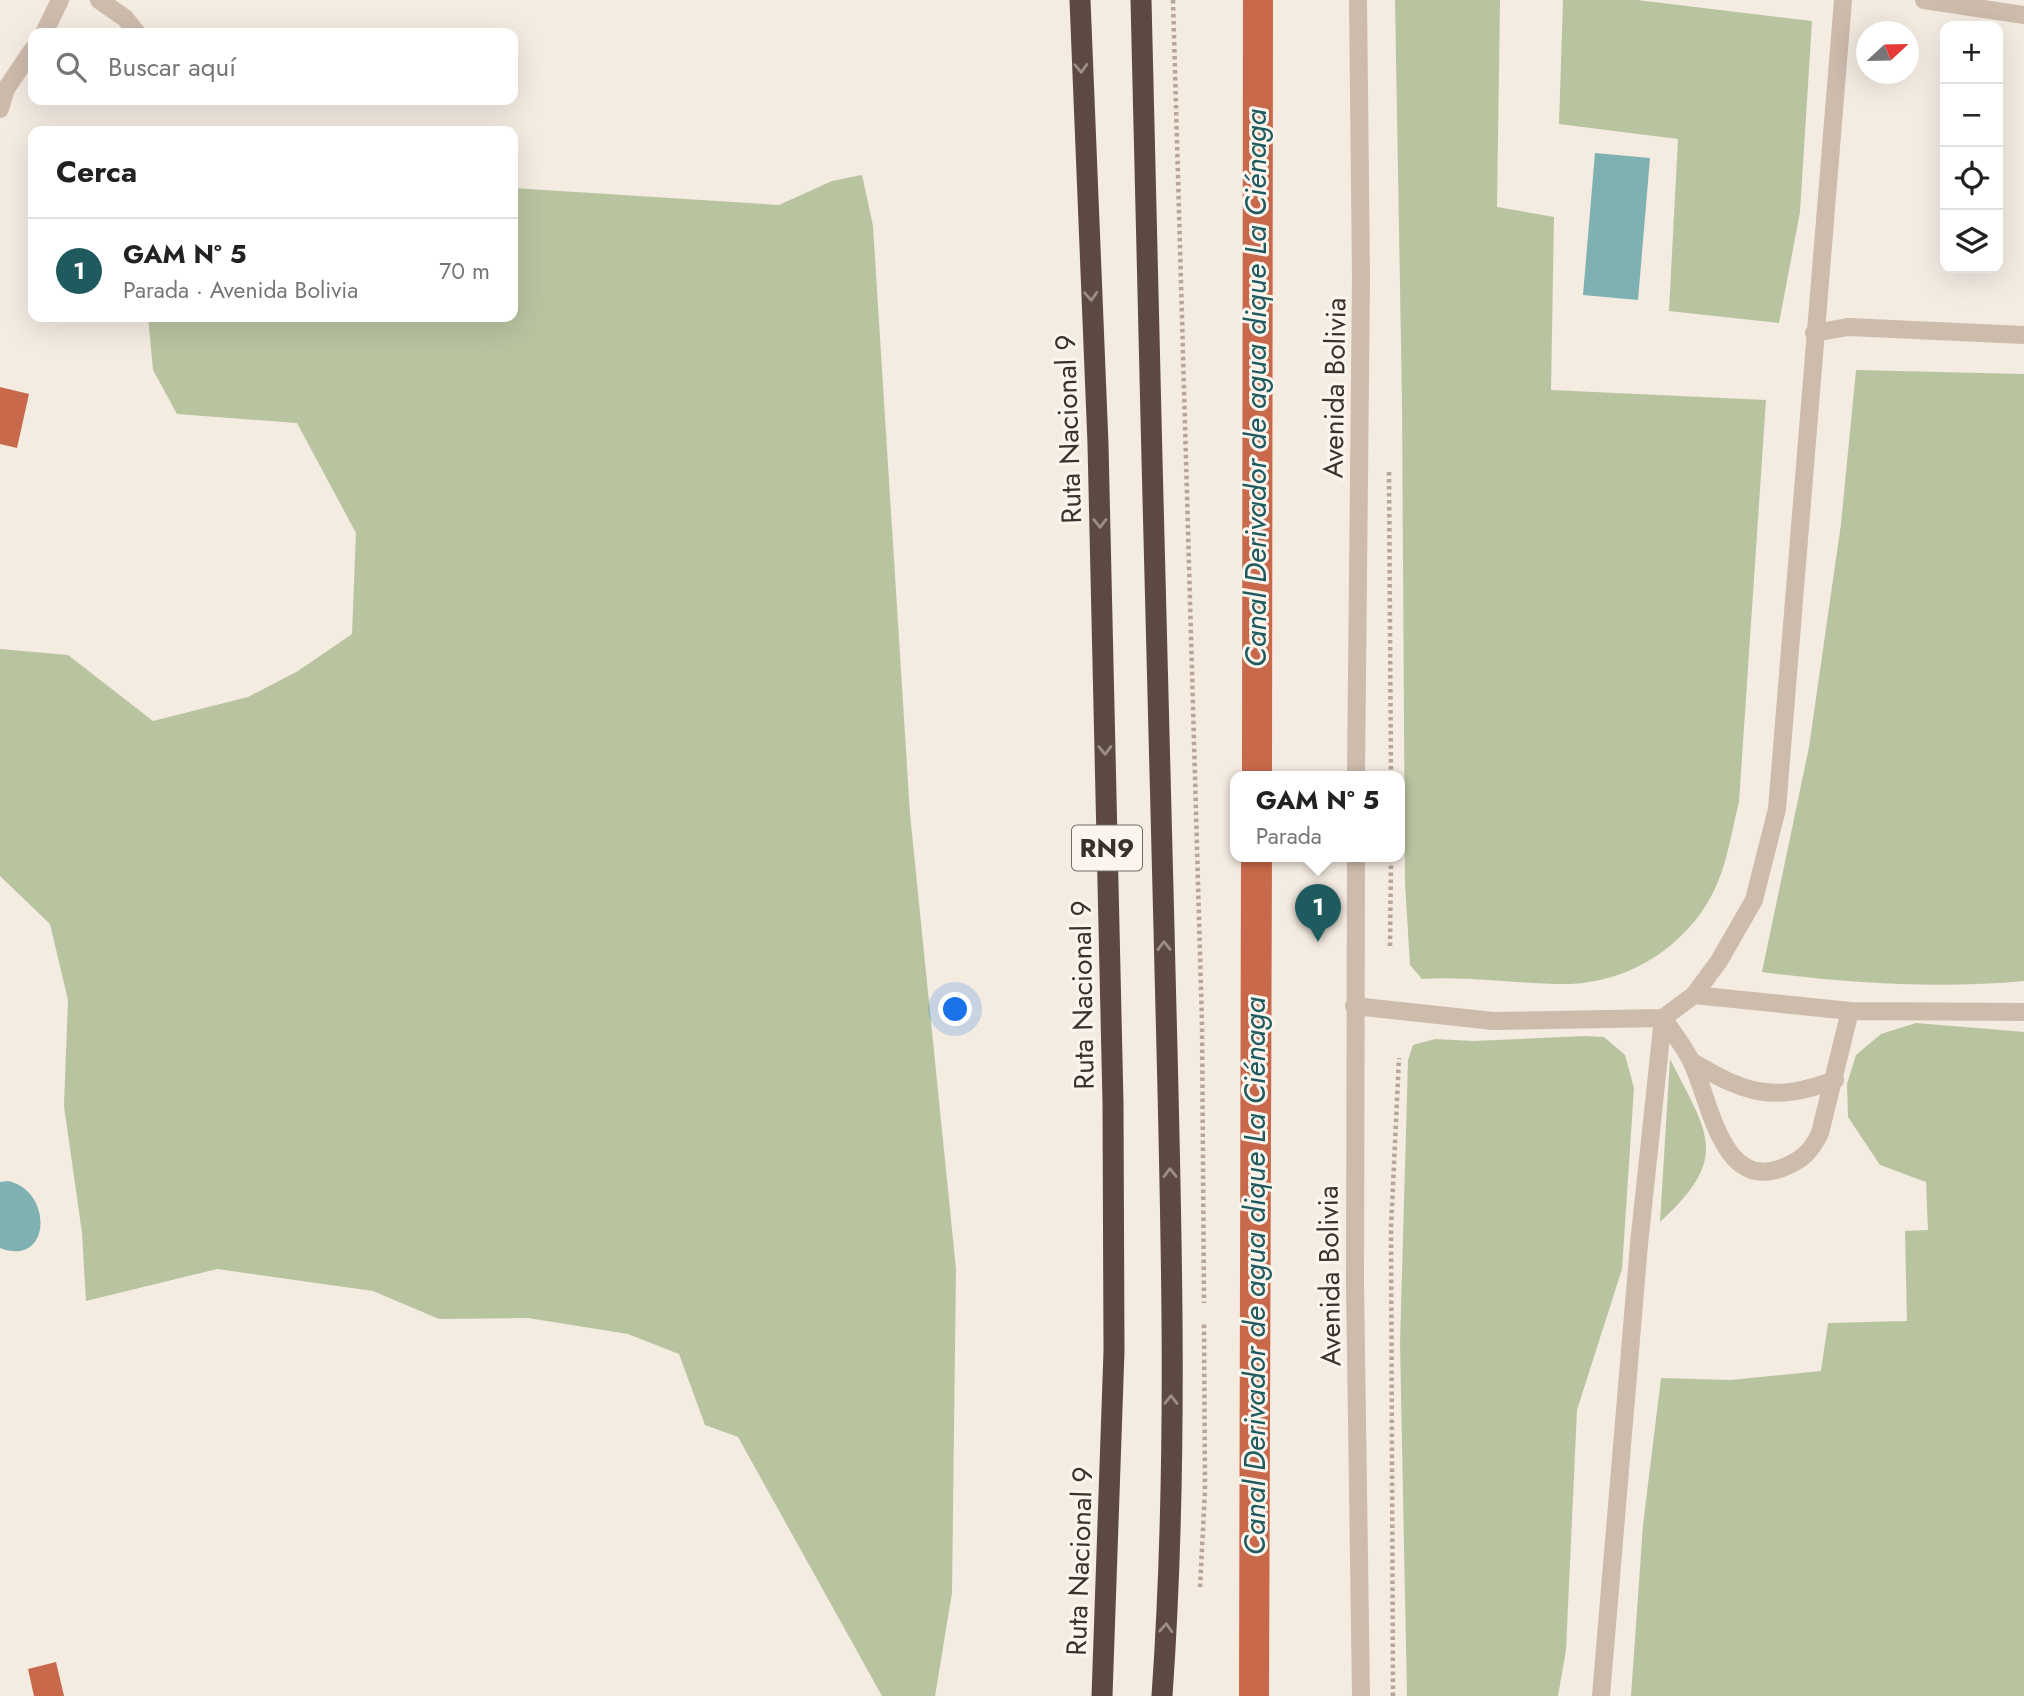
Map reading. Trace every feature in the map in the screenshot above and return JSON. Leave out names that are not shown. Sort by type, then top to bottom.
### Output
[{"type":"highway","name":"Ruta Nacional 9","points":[[1080,0],[1098,444],[1113,1103],[1114,1351],[1102,1696]]},
{"type":"highway","name":"RN9","points":[[1141,0],[1170,1164],[1171,1402],[1167,1622],[1162,1696]]},
{"type":"street","points":[[46,28],[60,0]]},
{"type":"street","points":[[99,0],[125,18],[132,28]]},
{"type":"street","name":"Avenida Bolivia","points":[[1356,771],[1361,277],[1358,0]]},
{"type":"street","points":[[1354,1006],[1493,1021],[1663,1018],[1694,995],[1719,961],[1754,900],[1777,809],[1843,0]]},
{"type":"street","points":[[1924,0],[2024,15]]},
{"type":"street","points":[[0,109],[6,89],[28,56]]},
{"type":"street","points":[[1814,333],[1848,327],[2024,335]]},
{"type":"street","name":"Avenida Bolivia","points":[[1356,862],[1354,1006],[1361,1696]]},
{"type":"street","points":[[1694,995],[1850,1012],[2024,1012]]},
{"type":"street","points":[[1663,1018],[1691,1061],[1732,1158],[1755,1170],[1775,1170],[1798,1162],[1813,1148],[1835,1080],[1850,1012]]},
{"type":"street","points":[[1601,1696],[1639,1244],[1663,1018]]},
{"type":"street","points":[[1691,1061],[1734,1086],[1767,1095],[1806,1091],[1835,1080]]},
{"type":"path","points":[[1390,946],[1391,862]]},
{"type":"path","points":[[1393,1696],[1391,1228],[1399,1058]]},
{"type":"green space","points":[[1395,0],[1500,0],[1497,207],[1554,217],[1551,390],[1766,400],[1739,802],[1724,864],[1706,905],[1692,925],[1656,956],[1613,977],[1565,984],[1422,979],[1410,965],[1405,883],[1402,400]]},
{"type":"green space","points":[[1563,0],[1637,0],[1812,21],[1800,212],[1779,323],[1669,311],[1678,139],[1559,124]]},
{"type":"green space","points":[[862,175],[873,226],[910,814],[956,1269],[952,1593],[935,1696],[882,1696],[738,1437],[705,1425],[679,1354],[628,1334],[528,1318],[439,1319],[373,1291],[217,1269],[86,1301],[82,1233],[64,1106],[68,1000],[50,924],[0,876],[0,649],[68,655],[153,721],[248,697],[298,671],[352,634],[356,533],[297,423],[177,414],[153,370],[148,322],[518,322],[518,188],[779,205],[832,181]]},
{"type":"green space","points":[[1856,370],[2024,374],[2024,981],[1958,985],[1893,984],[1762,972],[1809,747],[1841,524]]},
{"type":"green space","points":[[1916,1023],[2024,1032],[2024,1696],[1631,1696],[1643,1525],[1661,1378],[1731,1380],[1821,1371],[1828,1323],[1907,1321],[1905,1231],[1928,1230],[1926,1182],[1880,1165],[1848,1117],[1847,1084],[1856,1055],[1881,1034]]},
{"type":"green space","points":[[1604,1037],[1625,1055],[1634,1088],[1622,1269],[1577,1410],[1566,1650],[1558,1696],[1407,1696],[1400,1343],[1408,1060],[1413,1045],[1435,1039],[1473,1041]]},
{"type":"green space","points":[[1670,1059],[1694,1107],[1706,1144],[1704,1162],[1697,1180],[1660,1222]]},
{"type":"water","points":[[1595,153],[1650,158],[1638,300],[1583,295]]},
{"type":"water","points":[[8,1181],[23,1188],[33,1198],[39,1212],[37,1238],[29,1247],[17,1251],[0,1248],[0,1182]]},
{"type":"building","points":[[1243,0],[1273,0],[1272,771],[1242,771]]},
{"type":"building","points":[[0,387],[29,394],[17,448],[0,444]]},
{"type":"building","points":[[1241,862],[1272,862],[1269,1696],[1239,1696]]},
{"type":"building","points":[[56,1662],[64,1696],[34,1696],[28,1669]]},
{"type":"place","name":"GAM N° 5","points":[[1318,942]]},
{"type":"water label","name":"Canal Derivador de agua dique La Ciénaga","points":[[1256,388]]},
{"type":"water label","name":"Canal Derivador de agua dique La Ciénaga","points":[[1255,1276]]}]
